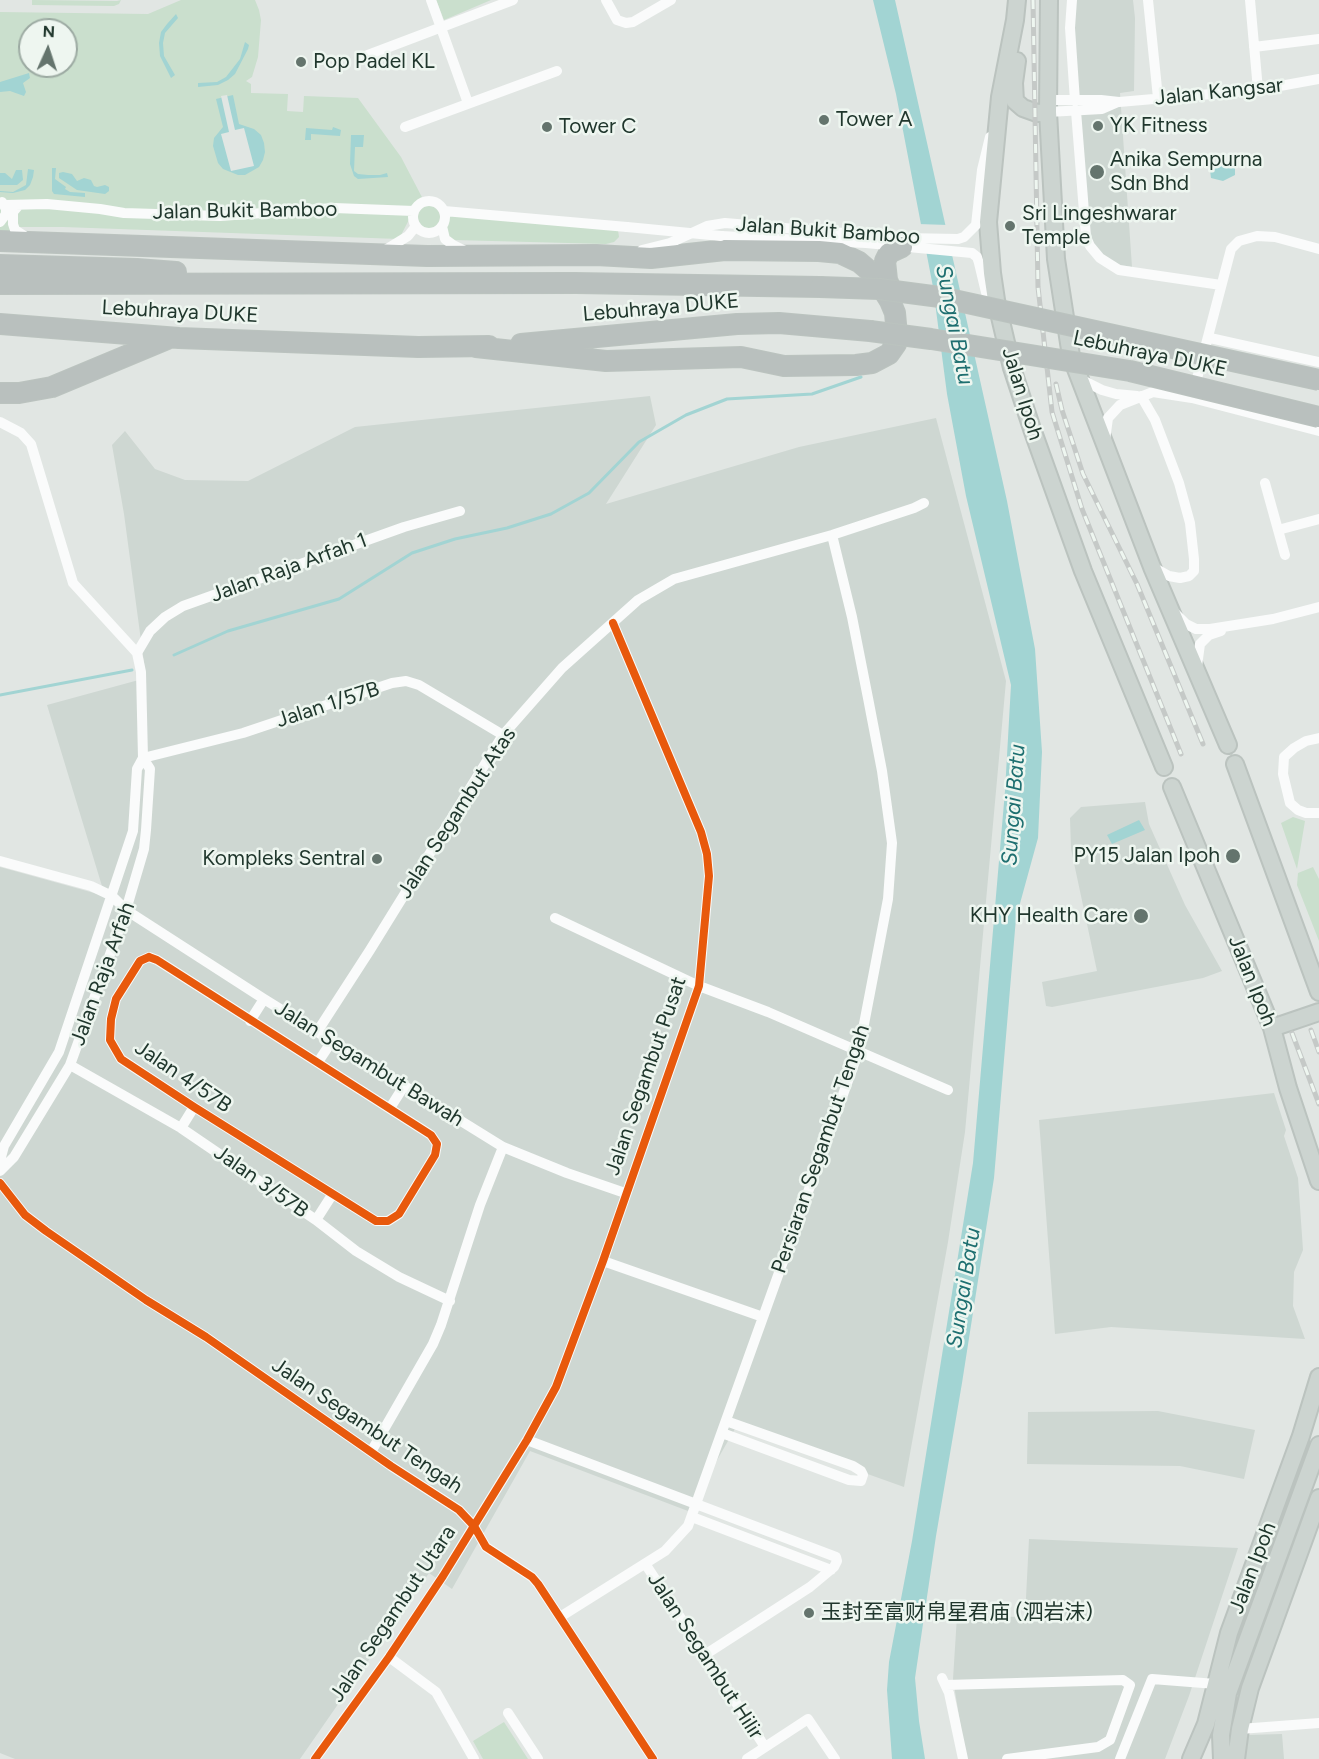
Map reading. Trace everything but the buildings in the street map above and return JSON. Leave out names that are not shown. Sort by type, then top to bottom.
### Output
[{"type":"highway","points":[[8,236],[36,242],[377,254],[596,255],[651,258],[725,250],[840,253],[859,262],[873,274],[890,301],[895,313],[896,344]]},
{"type":"highway","points":[[476,348],[606,361],[741,357],[784,366],[872,363],[889,354],[900,334],[900,311],[887,280],[885,266],[889,253],[903,243]]},
{"type":"highway","points":[[0,271],[69,259],[235,250]]},
{"type":"highway","points":[[377,254],[405,267],[436,277],[470,284]]},
{"type":"highway","points":[[575,283],[668,272],[739,257],[781,255],[842,258],[863,266],[873,274]]},
{"type":"highway","name":"Lebuhraya DUKE","points":[[0,271],[137,269],[314,284],[575,283],[879,289],[940,297],[1319,380]]},
{"type":"highway","name":"Lebuhraya DUKE","points":[[0,324],[172,338],[476,348],[737,324],[779,324],[870,331],[932,339],[1130,371],[1319,417]]},
{"type":"highway","points":[[0,393],[19,393],[52,387],[172,338]]},
{"type":"main road","name":"Jalan Ipoh","points":[[1017,0],[999,111],[988,222],[992,273],[1012,368],[1032,429],[1083,571],[1164,767]]},
{"type":"main road","points":[[1049,0],[1048,106],[1056,259],[1071,356],[1152,567],[1228,745]]},
{"type":"main road","points":[[1015,20],[1017,54],[1015,101],[1023,108],[1036,113],[1048,106]]},
{"type":"main road","points":[[1235,764],[1319,992]]},
{"type":"main road","name":"Jalan Ipoh","points":[[1172,786],[1272,1028],[1288,1088],[1319,1181]]},
{"type":"main road","points":[[1272,1028],[1319,1012]]},
{"type":"main road","name":"Jalan Ipoh","points":[[1191,1759],[1206,1724],[1229,1634],[1298,1447],[1319,1377]]},
{"type":"main road","name":"Jalan Ipoh","points":[[1222,1759],[1221,1736],[1228,1693],[1319,1445]]},
{"type":"main road","points":[[1236,1759],[1240,1729],[1250,1688],[1319,1498]]},
{"type":"street","points":[[431,0],[468,103]]},
{"type":"street","points":[[360,58],[513,0]]},
{"type":"street","points":[[606,0],[617,20],[626,23],[633,22],[671,0]]},
{"type":"street","points":[[1072,0],[1070,28],[1085,231],[1088,243],[1105,263],[1119,270],[1221,285]]},
{"type":"street","points":[[1148,0],[1158,98]]},
{"type":"street","points":[[1250,0],[1258,90]]},
{"type":"street","points":[[1254,47],[1319,39]]},
{"type":"street","points":[[405,127],[557,71]]},
{"type":"street","name":"Jalan Kangsar","points":[[1048,106],[1102,109],[1119,102],[1258,90],[1319,79]]},
{"type":"street","name":"Jalan Bukit Bamboo","points":[[444,211],[721,236],[903,243],[958,239],[964,237],[976,225],[982,170],[999,111]]},
{"type":"street","points":[[426,202],[436,203],[444,211],[444,222],[439,230],[424,232],[413,222],[414,211],[426,202]]},
{"type":"street","points":[[8,236],[13,224],[13,212],[19,205]]},
{"type":"street","name":"Jalan Bukit Bamboo","points":[[3,210],[19,205],[57,205],[124,213],[220,216],[334,208],[414,211]]},
{"type":"street","points":[[3,210],[8,236]]},
{"type":"street","name":"Jalan Bukit Bamboo","points":[[596,255],[653,248],[707,226],[725,223],[965,251],[977,257],[989,306],[1012,368]]},
{"type":"street","points":[[377,254],[401,242],[416,226]]},
{"type":"street","points":[[442,226],[445,239],[453,245],[482,255]]},
{"type":"street","points":[[1192,398],[1232,249],[1239,241],[1257,236],[1275,237],[1319,249]]},
{"type":"street","points":[[1062,304],[1077,318],[1319,362]]},
{"type":"street","points":[[1208,342],[1319,374]]},
{"type":"street","points":[[1078,378],[1102,390],[1116,394],[1141,396]]},
{"type":"street","points":[[1104,445],[1108,418],[1120,405],[1153,392],[1192,398],[1319,431]]},
{"type":"street","points":[[1141,396],[1155,420],[1179,483],[1190,522],[1194,559],[1194,571],[1189,576],[1180,578],[1168,576],[1152,567]]},
{"type":"street","points":[[0,422],[21,433],[31,444],[73,583],[137,653]]},
{"type":"street","points":[[1265,483],[1285,555]]},
{"type":"street","name":"Jalan Segambut Atas","points":[[317,1032],[503,735],[562,668],[638,600],[674,579],[831,535],[924,503]]},
{"type":"street","name":"Jalan Raja Arfah 1","points":[[137,653],[150,632],[165,617],[183,606],[404,527],[460,511]]},
{"type":"street","points":[[1278,530],[1319,519]]},
{"type":"street","name":"Persiaran Segambut Tengah","points":[[560,1617],[665,1551],[682,1534],[692,1517],[859,1050],[888,899],[892,843],[882,771],[861,663],[831,535]]},
{"type":"street","points":[[1169,607],[1186,624],[1196,629],[1229,627],[1319,607]]},
{"type":"street","name":"Jalan Segambut Pusat","points":[[474,1526],[556,1388],[699,986],[710,876],[707,854],[701,832],[613,623]]},
{"type":"street","points":[[1196,671],[1200,644],[1209,636],[1229,627]]},
{"type":"street","name":"Jalan Raja Arfah","points":[[0,1161],[4,1146],[59,1052],[133,831],[138,769],[143,758],[141,677],[137,653]]},
{"type":"street","name":"Jalan 1/57B","points":[[143,758],[243,732],[392,683],[406,681],[419,685],[503,735]]},
{"type":"street","points":[[1319,738],[1306,741],[1284,757],[1283,774],[1290,803],[1306,813],[1319,813]]},
{"type":"street","name":"Jalan Raja Arfah","points":[[0,1171],[14,1156],[70,1065],[126,910],[144,849],[150,769],[143,758]]},
{"type":"street","points":[[0,861],[91,886],[112,896]]},
{"type":"street","name":"Jalan Segambut Bawah","points":[[112,896],[126,910],[264,999],[503,1147],[625,1193]]},
{"type":"street","points":[[555,918],[699,986],[859,1050],[948,1090]]},
{"type":"street","name":"Jalan 4/57B","points":[[149,957],[250,1021],[390,1107],[431,1135],[437,1144],[435,1155],[399,1214],[388,1221],[376,1221],[332,1195],[121,1059],[110,1040],[111,1018],[116,999],[140,961],[149,957]]},
{"type":"street","points":[[250,1021],[264,999]]},
{"type":"street","points":[[318,1062],[332,1041]]},
{"type":"street","name":"Jalan 3/57B","points":[[70,1065],[181,1128],[316,1220],[356,1251],[399,1277],[450,1301]]},
{"type":"street","points":[[390,1107],[404,1086]]},
{"type":"street","points":[[181,1128],[194,1107]]},
{"type":"street","points":[[370,1452],[433,1344],[450,1301],[469,1237],[503,1147]]},
{"type":"street","name":"Jalan Segambut Tengah","points":[[0,1182],[25,1215],[46,1231],[459,1510],[474,1526],[486,1546],[532,1577],[653,1759]]},
{"type":"street","points":[[316,1220],[332,1195]]},
{"type":"street","points":[[603,1261],[763,1317]]},
{"type":"street","points":[[722,1433],[849,1480],[861,1481],[863,1475],[854,1466],[726,1421]]},
{"type":"street","points":[[527,1440],[836,1557],[837,1561],[831,1570],[810,1587],[703,1656]]},
{"type":"street","points":[[692,1517],[831,1570]]},
{"type":"street","name":"Jalan Segambut Utara","points":[[315,1759],[388,1657],[474,1526]]},
{"type":"street","name":"Jalan Segambut Hilir","points":[[646,1565],[703,1656],[765,1748]]},
{"type":"street","points":[[388,1657],[436,1692],[474,1759]]},
{"type":"street","points":[[963,1759],[944,1682],[1122,1680],[1130,1685],[1110,1740],[1098,1746],[1007,1759]]},
{"type":"street","points":[[1120,1759],[1152,1680],[1216,1684]]},
{"type":"street","points":[[508,1713],[538,1759]]},
{"type":"street","points":[[747,1759],[808,1719],[835,1759]]},
{"type":"street","name":"Jalan Segambut Utara","points":[[326,1756],[342,1723]]},
{"type":"street","points":[[1240,1729],[1319,1723]]},
{"type":"shaded area","points":[[1069,0],[1133,0],[1135,18],[1134,91],[1120,93],[1132,267],[1113,264],[1084,240]]},
{"type":"shaded area","points":[[650,396],[656,425],[606,504],[799,447],[936,418],[1006,681],[965,1132],[948,1242],[904,1487],[736,1427],[688,1511],[530,1451],[452,1589],[429,1573],[300,1759],[15,1759],[0,1753],[0,867],[105,896],[47,705],[146,678],[124,514],[112,445],[125,431],[155,469],[185,480],[248,481],[355,427]]},
{"type":"shaded area","points":[[1145,802],[1149,824],[1185,905],[1222,971],[1203,978],[1052,1007],[1046,1006],[1042,982],[1097,971],[1071,849],[1070,818],[1081,807]]},
{"type":"shaded area","points":[[1274,1093],[1286,1130],[1284,1136],[1298,1178],[1303,1250],[1294,1272],[1293,1306],[1305,1339],[1111,1327],[1055,1334],[1039,1120]]},
{"type":"shaded area","points":[[1158,1411],[1255,1430],[1244,1479],[1180,1466],[1027,1464],[1028,1412]]},
{"type":"shaded area","points":[[1029,1539],[1238,1548],[1189,1696],[1165,1759],[966,1759],[953,1679],[957,1616],[1025,1617]]},
{"type":"shaded area","points":[[1282,1734],[1284,1759],[1245,1759],[1244,1751],[1248,1735]]},
{"type":"green space","points":[[32,0],[121,0],[114,6],[32,5]]},
{"type":"green space","points":[[181,0],[255,0],[261,20],[258,57],[252,77],[246,81],[251,84],[251,93],[288,94],[287,111],[303,112],[304,96],[358,98],[401,157],[424,201],[413,212],[399,239],[63,227],[9,227],[18,237],[0,236],[0,12],[148,14]]},
{"type":"green space","points":[[436,0],[491,0],[444,20]]},
{"type":"green space","points":[[429,206],[437,209],[440,217],[437,225],[429,228],[421,225],[418,217],[421,209]]},
{"type":"green space","points":[[448,214],[618,230],[619,237],[614,242],[606,244],[454,240],[449,237],[446,226]]},
{"type":"green space","points":[[1293,817],[1305,821],[1297,869],[1281,823]]},
{"type":"green space","points":[[1313,867],[1319,879],[1319,941],[1297,885],[1298,873]]},
{"type":"green space","points":[[504,1722],[528,1759],[483,1759],[473,1741]]},
{"type":"water","name":"Sungai Batu","points":[[873,0],[895,0],[1007,501],[1035,649],[1042,752],[1038,838],[1016,918],[994,1178],[915,1678],[925,1759],[892,1759],[887,1690],[889,1662],[912,1541],[973,1163],[1005,791],[1011,685],[966,496],[947,394],[933,287],[896,94]]},
{"type":"water","points":[[176,14],[178,18],[165,33],[163,43],[164,56],[175,75],[171,78],[160,56],[159,43],[161,32]]},
{"type":"water","points":[[245,42],[249,45],[248,49],[235,74],[218,85],[198,87],[198,83],[217,82],[226,77],[240,59]]},
{"type":"water","points":[[18,76],[30,78],[23,83],[26,92],[24,96],[10,91],[0,92],[0,82]]},
{"type":"water","points":[[233,95],[239,124],[254,129],[261,135],[264,143],[265,152],[259,167],[245,175],[238,175],[223,169],[218,163],[213,146],[214,138],[223,127],[216,99]]},
{"type":"water","points":[[333,127],[341,130],[340,136],[311,134],[311,140],[305,140],[306,128],[332,130]]},
{"type":"water","points":[[351,135],[364,135],[363,147],[355,147],[354,171],[368,175],[387,173],[388,177],[358,179],[354,176],[350,164]]},
{"type":"water","points":[[1223,161],[1226,165],[1235,167],[1235,175],[1223,181],[1211,178],[1210,170]]},
{"type":"water","points":[[52,168],[56,168],[55,179],[66,187],[65,189],[70,192],[85,193],[85,197],[54,194]]},
{"type":"water","points":[[28,169],[34,170],[33,177],[25,190],[13,193],[0,192],[13,192],[26,185]]},
{"type":"water","points":[[16,170],[22,170],[23,180],[17,185],[0,185],[0,173],[5,173],[12,179]]},
{"type":"water","points":[[59,173],[72,174],[77,181],[84,178],[91,180],[97,187],[105,185],[109,187],[109,191],[105,194],[77,190],[59,178]]},
{"type":"water","points":[[1139,820],[1145,830],[1112,844],[1107,835]]},
{"type":"pier","points":[[227,95],[235,130],[244,128],[254,166],[231,171],[221,134],[229,132],[221,96]]},
{"type":"pier","points":[[918,224],[948,225],[954,253],[923,252]]},
{"type":"waterway","points":[[174,655],[228,631],[339,599],[412,553],[455,539],[507,528],[551,514],[589,493],[639,442],[686,415],[727,399],[812,394],[861,377]]},
{"type":"waterway","points":[[0,695],[132,670]]},
{"type":"railway","points":[[1033,0],[1038,287],[1052,412],[1082,509],[1181,754]]},
{"type":"railway","points":[[1056,384],[1083,474],[1137,584],[1203,744]]},
{"type":"railway","points":[[1311,1030],[1319,1052]]},
{"type":"railway","points":[[1292,1033],[1319,1104]]},
{"type":"cycle path","points":[[315,1759],[389,1657],[443,1576],[527,1440],[556,1387],[603,1261],[699,986],[709,876],[707,854],[701,832],[613,623]]},
{"type":"cycle path","points":[[149,957],[431,1135],[437,1144],[435,1155],[399,1214],[388,1221],[376,1221],[121,1059],[110,1040],[111,1019],[116,999],[140,961],[149,957]]},
{"type":"cycle path","points":[[0,1183],[25,1215],[46,1231],[459,1510],[474,1526],[486,1547],[532,1577],[538,1584],[653,1759]]},
{"type":"place","name":"Pop Padel KL","points":[[301,62]]},
{"type":"place","name":"Tower A","points":[[824,120]]},
{"type":"place","name":"YK Fitness","points":[[1098,126]]},
{"type":"place","name":"Tower C","points":[[547,127]]},
{"type":"place","name":"Anika Sempurna Sdn Bhd","points":[[1097,172]]},
{"type":"place","name":"Sri Lingeshwarar Temple","points":[[1010,226]]},
{"type":"place","name":"PY15 Jalan Ipoh","points":[[1233,856]]},
{"type":"place","name":"Kompleks Sentral","points":[[377,859]]},
{"type":"place","name":"KHY Health Care","points":[[1141,916]]},
{"type":"place","name":"玉封至富财帛星君庙 (泗岩沫)","points":[[809,1613]]}]
